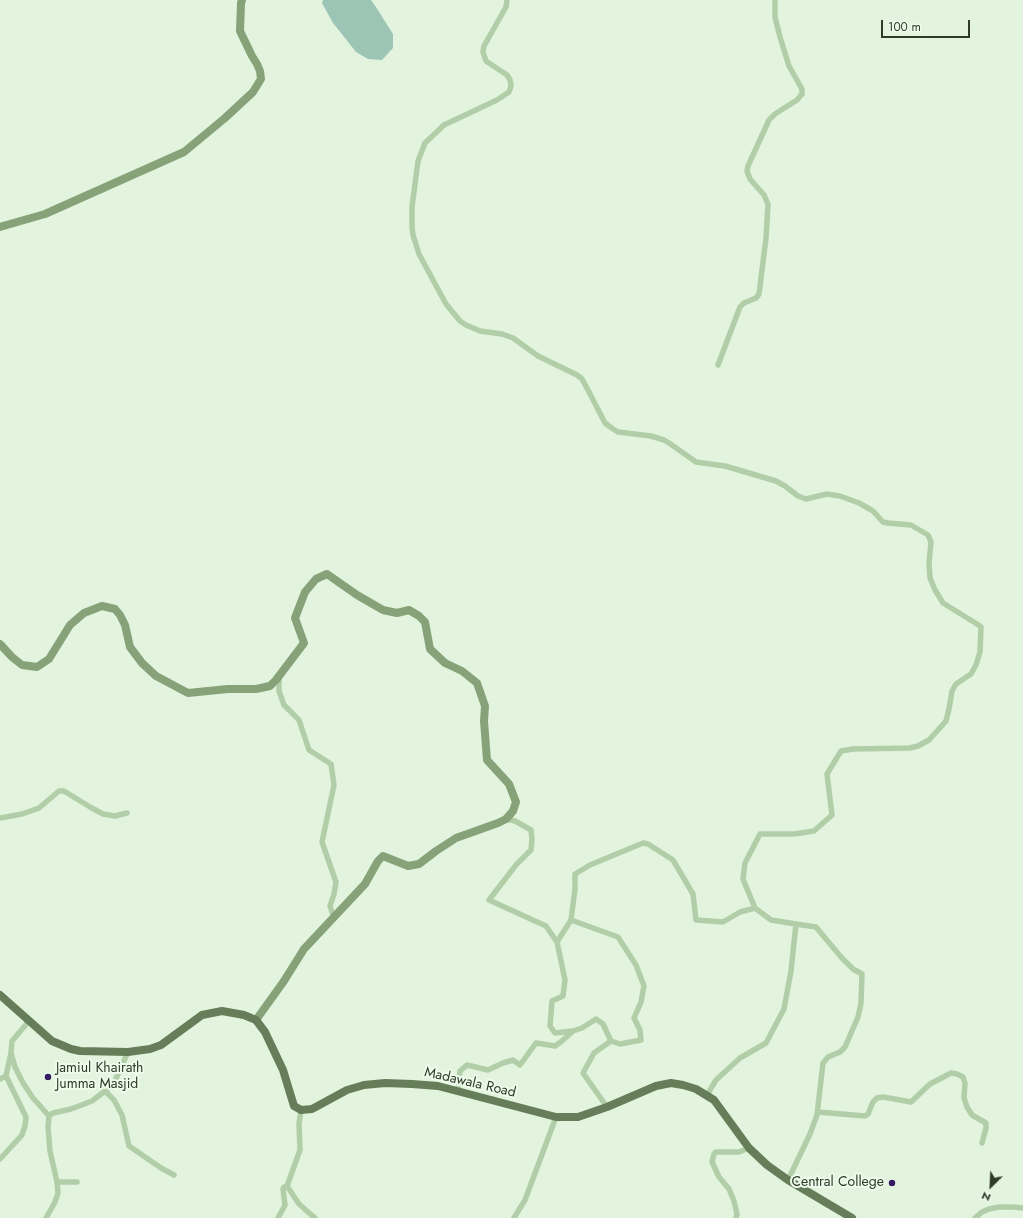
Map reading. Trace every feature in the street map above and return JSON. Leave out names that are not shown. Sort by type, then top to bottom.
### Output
[{"type":"main road","points":[[0,995],[52,1041],[71,1049],[128,1052],[150,1049],[160,1045],[202,1015],[222,1011],[244,1014],[256,1020],[266,1032],[287,1080],[294,1106],[301,1110]]},
{"type":"main road","name":"Madawala Road","points":[[301,1110],[312,1109],[347,1090],[364,1085],[412,1084],[438,1086],[556,1117],[578,1117],[663,1084],[684,1085],[696,1089],[714,1100],[749,1148],[767,1165],[788,1180],[852,1218]]},
{"type":"street","points":[[0,227],[45,214],[184,152],[253,92],[261,79],[257,64],[240,31],[242,0]]},
{"type":"street","points":[[507,0],[506,7],[484,46],[483,52],[486,61],[507,74],[511,86],[508,92],[493,102],[444,125],[426,143],[418,161],[412,207],[413,231],[419,254],[446,304],[460,321],[466,325],[480,331],[502,334],[513,338],[538,356],[577,375],[582,379],[605,423],[618,432],[651,436],[664,440],[696,462],[725,466],[776,481],[798,496],[806,499],[828,494],[840,496],[859,503],[873,511],[883,522],[911,525],[928,535],[931,542],[929,563],[930,578],[934,590],[943,603],[980,627],[980,652],[976,665],[971,674],[956,684],[952,691],[946,721],[929,740],[918,746],[910,748],[853,749],[841,751],[827,774],[832,815],[814,831],[794,834],[760,834],[745,863],[743,879],[755,908],[771,920],[816,927],[841,957],[853,969],[862,974],[861,1003],[858,1017],[845,1047],[840,1052],[828,1057],[823,1063],[818,1112],[810,1134],[788,1180]]},
{"type":"street","points":[[718,365],[740,307],[744,303],[756,298],[759,294],[766,238],[768,204],[764,195],[750,179],[747,171],[748,166],[770,120],[775,114],[797,100],[802,94],[802,89],[789,66],[780,37],[775,17],[775,0]]},
{"type":"street","points":[[0,644],[22,665],[37,667],[49,659],[70,625],[84,612],[102,606],[115,609],[120,615],[125,625],[130,647],[142,663],[156,676],[188,692],[228,689],[256,689],[270,686],[304,643],[295,618],[305,592],[316,579],[328,574],[357,595],[383,610],[397,613],[409,610],[419,616],[425,622],[430,649],[445,663],[462,671],[477,683],[485,706],[487,760],[509,784],[516,802],[513,811],[506,819],[498,824],[456,838],[419,864],[408,866],[383,856],[378,861],[365,884],[304,950],[256,1020]]},
{"type":"street","points":[[279,676],[279,691],[284,705],[299,720],[309,750],[331,764],[334,785],[322,842],[336,882],[330,906],[334,918]]},
{"type":"street","points":[[0,818],[22,814],[39,808],[59,791],[64,791],[90,808],[103,814],[115,816],[127,814]]},
{"type":"street","points":[[506,819],[516,821],[531,830],[531,850],[516,865],[489,900],[546,926],[557,942],[565,980],[563,996],[552,1001],[550,1026],[555,1033],[582,1028],[596,1019],[603,1024],[611,1041],[620,1044],[641,1040],[640,1030],[634,1018],[641,1002],[644,986],[636,966],[618,937],[571,920]]},
{"type":"street","points":[[557,942],[571,920],[575,889],[575,874],[590,865],[643,843],[648,844],[673,860],[693,894],[696,920],[723,922],[740,912],[755,908]]},
{"type":"street","points":[[707,1095],[716,1080],[740,1058],[766,1043],[784,1009],[791,971],[796,924]]},
{"type":"street","points":[[0,1159],[22,1135],[25,1126],[26,1118],[6,1076],[12,1041],[29,1021]]},
{"type":"street","points":[[458,1091],[460,1070],[467,1065],[488,1070],[513,1060],[520,1065],[536,1043],[555,1046],[562,1042],[573,1030]]},
{"type":"street","points":[[607,1107],[583,1073],[594,1053],[611,1041]]},
{"type":"street","points":[[49,1116],[53,1113],[71,1109],[92,1101],[105,1091],[114,1083],[128,1052]]},
{"type":"street","points":[[11,1053],[15,1067],[23,1083],[33,1098],[49,1116],[48,1127],[50,1151],[57,1182],[58,1194],[46,1218]]},
{"type":"street","points":[[818,1112],[865,1116],[868,1114],[873,1102],[877,1098],[883,1097],[911,1102],[930,1084],[951,1073],[957,1074],[963,1077],[964,1098],[967,1107],[972,1115],[986,1124],[982,1144]]},
{"type":"street","points":[[0,1080],[6,1076]]},
{"type":"street","points":[[105,1091],[114,1100],[122,1115],[129,1146],[132,1150],[174,1175]]},
{"type":"street","points":[[278,1218],[285,1205],[283,1189],[284,1187],[288,1186],[300,1150],[299,1124],[301,1110]]},
{"type":"street","points":[[514,1218],[525,1200],[556,1117]]},
{"type":"street","points":[[736,1218],[737,1214],[730,1189],[719,1177],[712,1162],[716,1152],[739,1152],[749,1148]]},
{"type":"street","points":[[57,1182],[77,1182]]},
{"type":"street","points":[[288,1186],[299,1204],[315,1218]]},
{"type":"street","points":[[975,1218],[982,1212],[989,1209],[999,1207],[1023,1208]]},
{"type":"green space","points":[[323,0],[371,0],[393,34],[393,48],[382,60],[368,59],[356,52],[333,23],[322,3]]},
{"type":"place","name":"Jamiul Khairath Jumma Masjid","points":[[48,1077]]},
{"type":"place","name":"Central College","points":[[892,1183]]}]
